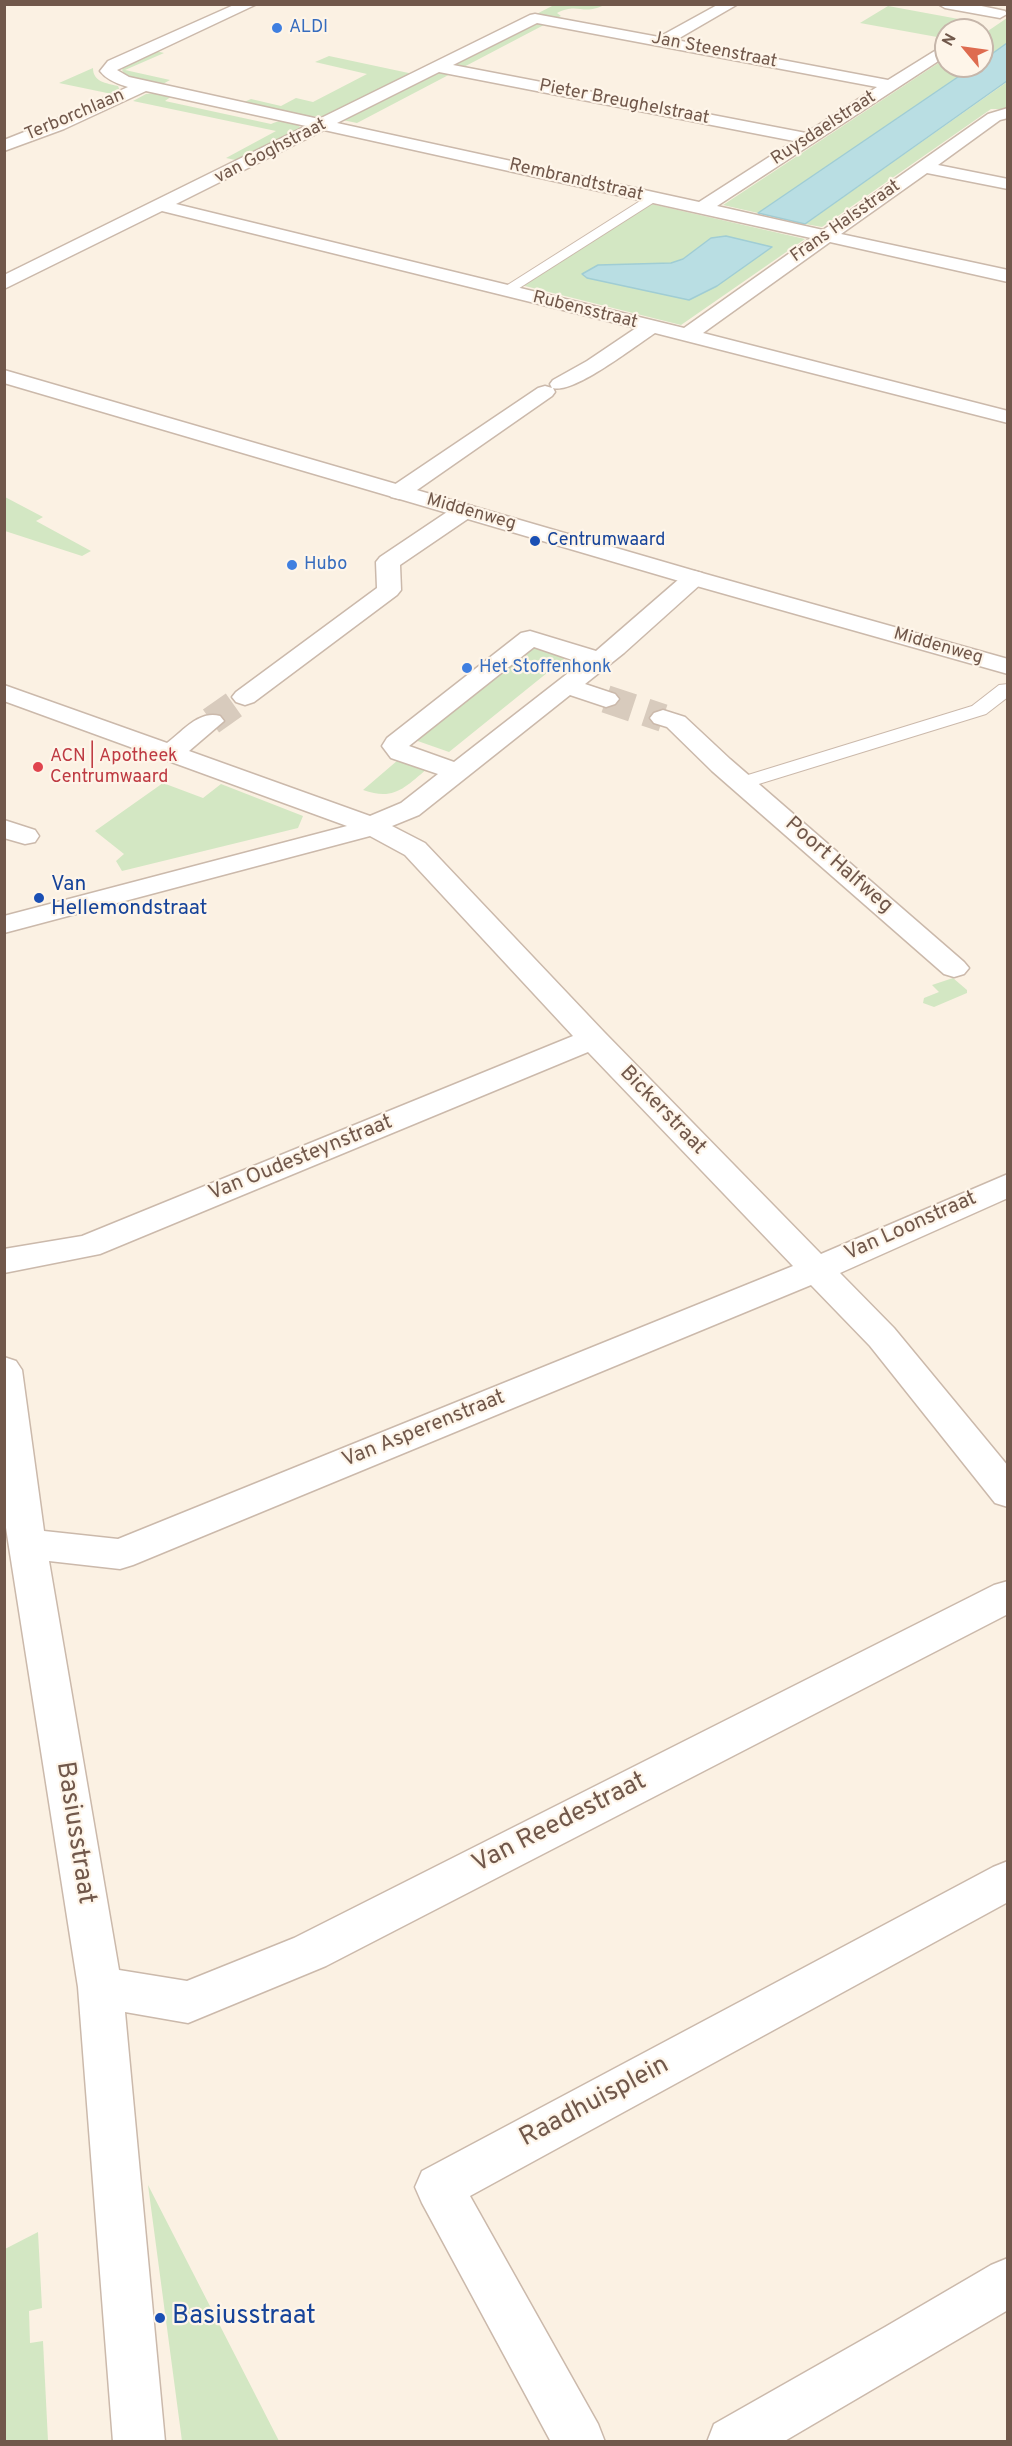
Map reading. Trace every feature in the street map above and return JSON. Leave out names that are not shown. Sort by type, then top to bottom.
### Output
[{"type":"street","name":"Rembrandtstraat","points":[[250,4],[114,64],[108,69],[111,75],[117,78],[145,86],[1008,276]]},
{"type":"street","points":[[663,41],[730,4]]},
{"type":"street","points":[[945,4],[1004,12]]},
{"type":"street","name":"Jan Steenstraat","points":[[535,18],[892,85]]},
{"type":"street","name":"van Goghstraat","points":[[4,283],[535,18]]},
{"type":"street","name":"Ruysdaelstraat","points":[[701,209],[934,57]]},
{"type":"street","name":"Pieter Breughelstraat","points":[[439,67],[809,139]]},
{"type":"street","name":"Terborchlaan","points":[[4,146],[58,125],[145,86]]},
{"type":"street","name":"Frans Halsstraat","points":[[687,335],[994,117],[1008,113]]},
{"type":"street","points":[[924,167],[1008,184]]},
{"type":"street","points":[[505,291],[651,198]]},
{"type":"street","name":"Rubensstraat","points":[[162,206],[687,335],[1008,417]]},
{"type":"street","points":[[399,492],[552,388],[651,327]]},
{"type":"street","name":"Middenweg","points":[[4,376],[694,578],[1007,678]]},
{"type":"street","points":[[245,697],[389,590],[388,562],[464,511]]},
{"type":"street","points":[[4,925],[302,848],[371,826],[410,809],[567,686],[694,578]]},
{"type":"street","points":[[459,772],[400,752],[395,746],[396,743],[530,638],[598,660]]},
{"type":"street","points":[[742,783],[979,710],[1007,678]]},
{"type":"street","points":[[567,686],[606,699]]},
{"type":"street","name":"Bickerstraat","points":[[4,692],[371,826],[415,849],[593,1039],[882,1337],[1008,1493]]},
{"type":"street","name":"Poort Halfweg","points":[[663,718],[676,722],[721,765],[954,968]]},
{"type":"street","points":[[170,753],[212,721]]},
{"type":"street","name":"Van Oudesteynstraat","points":[[4,1261],[88,1246],[593,1039]]},
{"type":"street","name":"Van Loonstraat","points":[[815,1269],[1008,1185]]},
{"type":"street","name":"Van Asperenstraat","points":[[27,1544],[120,1554],[815,1269]]},
{"type":"street","name":"Basiusstraat","points":[[4,1370],[27,1544],[100,1987],[140,2442]]},
{"type":"street","name":"Van Reedestraat","points":[[100,1987],[188,2002],[310,1952],[1008,1596]]},
{"type":"street","name":"Raadhuisplein","points":[[580,2442],[542,2377],[439,2187],[1008,1880]]},
{"type":"street","points":[[732,2442],[903,2345],[1008,2282]]},
{"type":"green space","points":[[554,5],[604,5],[557,13],[561,16],[357,123],[323,116],[304,117],[242,103],[251,99],[281,106],[296,98],[313,102],[367,74],[315,62],[329,56],[418,75]]},
{"type":"green space","points":[[888,6],[953,18],[934,18],[934,36],[860,23]]},
{"type":"green space","points":[[1007,18],[1007,43],[994,52],[994,27]]},
{"type":"green space","points":[[152,50],[164,53],[125,70],[170,80],[161,85],[125,75],[122,70],[124,66]]},
{"type":"green space","points":[[934,66],[934,78],[956,78],[758,213],[723,205]]},
{"type":"green space","points":[[93,68],[98,79],[118,86],[120,91],[112,94],[59,83]]},
{"type":"green space","points":[[1007,82],[1007,109],[991,109],[822,227],[805,224]]},
{"type":"green space","points":[[146,94],[172,96],[165,101],[271,124],[278,121],[290,121],[301,128],[240,161],[226,158],[276,131],[133,101]]},
{"type":"green space","points":[[647,203],[805,239],[681,325],[521,285]],"holes":[[[726,236],[772,247],[689,300],[587,278],[583,274],[598,265],[671,263],[683,259],[712,238]]]},
{"type":"green space","points":[[5,497],[43,517],[36,521],[91,551],[82,556],[5,531]]},
{"type":"green space","points":[[533,644],[568,656],[449,752],[412,739]]},
{"type":"green space","points":[[398,760],[427,769],[398,791],[383,794],[363,790]]},
{"type":"green space","points":[[163,783],[203,798],[221,784],[303,816],[298,828],[122,871],[116,861],[124,854],[95,831]]},
{"type":"green space","points":[[953,978],[967,990],[967,993],[934,1007],[923,1003],[924,998],[939,992],[932,985]]},
{"type":"green space","points":[[148,2185],[279,2441],[182,2441]]},
{"type":"green space","points":[[38,2232],[42,2308],[29,2311],[30,2343],[43,2341],[48,2441],[5,2441],[5,2249]]},
{"type":"water","points":[[1007,43],[1007,81],[805,224],[758,213],[956,78],[994,78],[994,52]]},
{"type":"water","points":[[726,236],[772,247],[717,286],[689,300],[587,278],[582,274],[598,265],[671,263],[683,259],[711,238]]},
{"type":"tunnel","points":[[211,721],[245,697]]},
{"type":"tunnel","points":[[606,699],[663,718]]},
{"type":"place","name":"ALDI","points":[[277,28]]},
{"type":"place","name":"Centrumwaard","points":[[535,541]]},
{"type":"place","name":"Hubo","points":[[292,565]]},
{"type":"place","name":"Het Stoffenhonk","points":[[467,668]]},
{"type":"place","name":"ACN | Apotheek Centrumwaard","points":[[38,767]]},
{"type":"place","name":"Van Hellemondstraat","points":[[39,898]]},
{"type":"place","name":"Basiusstraat","points":[[160,2318]]}]
